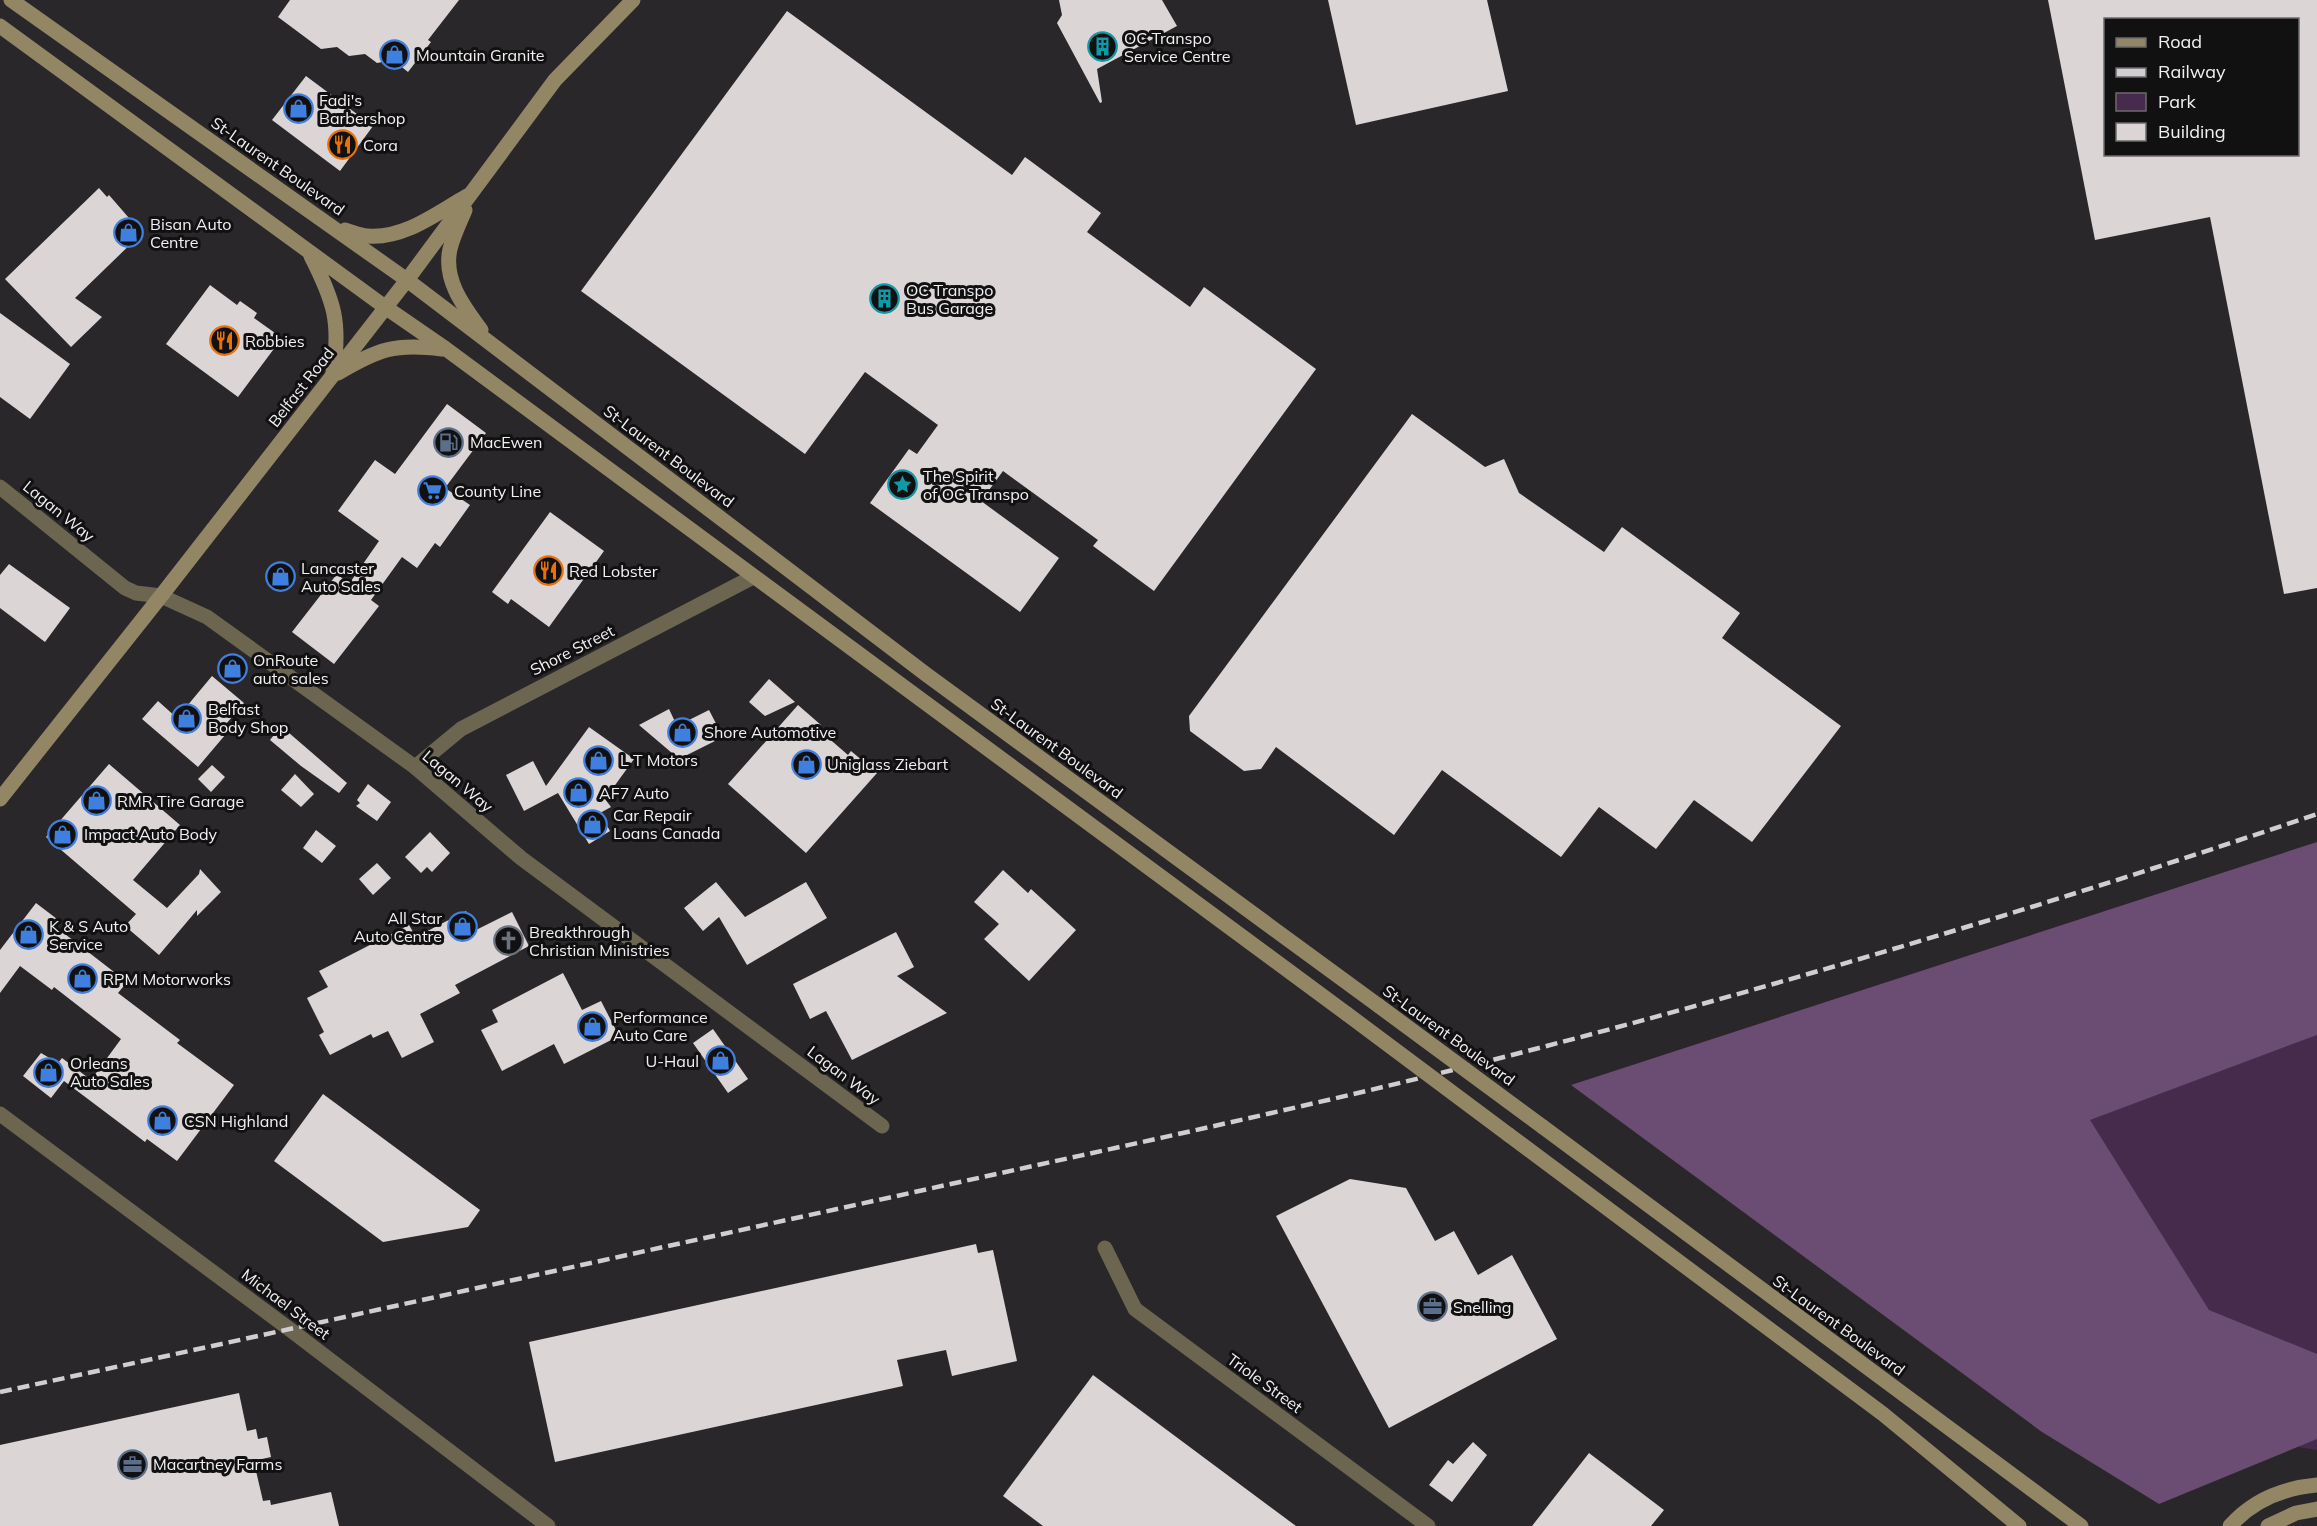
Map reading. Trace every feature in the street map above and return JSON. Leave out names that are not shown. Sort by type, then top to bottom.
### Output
[{"type":"main road","name":"St-Laurent Boulevard","points":[[11,0],[407,280],[927,675],[1543,1126],[2081,1526]]},
{"type":"main road","name":"Belfast Road","points":[[0,799],[407,280],[555,80],[633,0]]},
{"type":"main road","points":[[0,26],[446,349],[1347,1014],[1883,1414],[2019,1526]]},
{"type":"main road","points":[[332,225],[366,236],[393,234],[472,193]]},
{"type":"main road","points":[[472,193],[450,249],[450,274],[463,305],[492,345]]},
{"type":"main road","points":[[309,251],[327,287],[335,314],[338,343],[332,376]]},
{"type":"main road","points":[[332,376],[384,350],[395,347],[409,345],[446,349]]},
{"type":"main road","points":[[2230,1526],[2247,1510],[2274,1495],[2295,1488],[2317,1485]]},
{"type":"main road","points":[[2268,1526],[2296,1512],[2317,1509]]},
{"type":"street","name":"Lagan Way","points":[[0,487],[125,588],[136,593],[161,596],[207,617],[415,767],[521,858],[882,1126]]},
{"type":"street","name":"Shore Street","points":[[415,767],[461,729],[753,577]]},
{"type":"street","name":"Michael Street","points":[[0,1114],[288,1328],[548,1526]]},
{"type":"street","name":"Triole Street","points":[[1105,1248],[1135,1309],[1428,1526]]},
{"type":"green space","points":[[2317,871],[2317,1450],[2268,1442],[1876,1008]]},
{"type":"shaded area","points":[[2317,842],[2317,1035],[2090,1120],[2209,1310],[2317,1354],[2317,1439],[2159,1504],[2042,1432],[1571,1085]]},
{"type":"building","points":[[290,0],[459,0],[428,40],[431,42],[408,72],[393,60],[377,63],[365,54],[349,56],[337,47],[321,49],[278,17]]},
{"type":"building","name":"OC Transpo Service Centre","points":[[1059,0],[1162,0],[1177,26],[1097,69],[1102,102],[1100,103],[1057,23],[1062,15]]},
{"type":"building","points":[[1328,0],[1487,0],[1508,91],[1356,125]]},
{"type":"building","points":[[2048,0],[2317,0],[2317,588],[2284,594],[2210,217],[2095,240]]},
{"type":"building","name":"OC Transpo Bus Garage","points":[[787,11],[1012,175],[1025,157],[1101,213],[1087,232],[1190,307],[1204,287],[1316,369],[1154,591],[1093,546],[1098,540],[1003,471],[981,501],[1059,558],[1020,612],[870,503],[909,449],[917,454],[938,425],[865,372],[805,454],[581,291]]},
{"type":"building","points":[[306,76],[373,126],[340,171],[272,120]]},
{"type":"building","points":[[99,188],[107,197],[109,195],[142,233],[75,298],[102,317],[71,347],[5,279]]},
{"type":"building","name":"Robbies","points":[[210,285],[237,305],[240,301],[257,313],[254,318],[282,338],[238,397],[166,344]]},
{"type":"building","points":[[0,313],[70,364],[30,419],[0,397]]},
{"type":"building","points":[[447,404],[486,433],[445,488],[470,505],[440,547],[435,543],[417,568],[402,557],[371,600],[379,606],[334,664],[292,632],[337,574],[349,584],[379,541],[338,511],[375,460],[395,474]]},
{"type":"building","points":[[1412,414],[1485,467],[1504,459],[1519,493],[1604,552],[1622,527],[1740,613],[1722,638],[1841,726],[1752,842],[1694,800],[1656,849],[1599,807],[1561,857],[1442,770],[1394,835],[1276,747],[1261,769],[1244,771],[1190,731],[1189,716]]},
{"type":"building","name":"Red Lobster","points":[[550,512],[604,551],[549,627],[511,599],[508,604],[492,592]]},
{"type":"building","points":[[9,564],[70,608],[45,642],[0,608],[0,575]]},
{"type":"building","name":"Belfast Body Shop","points":[[212,676],[244,703],[226,724],[231,728],[198,767],[142,719],[158,701],[177,718]]},
{"type":"building","points":[[769,679],[795,702],[765,716],[749,702]]},
{"type":"building","name":"Uniglass Ziebart","points":[[798,705],[821,725],[818,729],[848,755],[851,751],[877,773],[806,853],[728,784]]},
{"type":"building","name":"Shore Automotive","points":[[669,709],[677,726],[709,710],[723,737],[679,759],[639,725]]},
{"type":"building","points":[[281,726],[347,783],[339,793],[270,740]]},
{"type":"building","points":[[589,727],[634,759],[605,799],[611,807],[600,813],[610,831],[589,844],[558,793],[524,811],[506,775],[533,761],[546,786]]},
{"type":"building","points":[[109,764],[180,825],[133,880],[167,908],[199,874],[200,869],[221,892],[197,916],[197,910],[159,955],[125,926],[136,914],[46,837]]},
{"type":"building","points":[[212,765],[225,777],[211,792],[198,779]]},
{"type":"building","points":[[295,774],[314,794],[301,807],[281,790]]},
{"type":"building","points":[[368,784],[391,802],[377,821],[356,806],[360,803],[357,800]]},
{"type":"building","points":[[316,830],[336,846],[322,863],[303,848]]},
{"type":"building","points":[[430,832],[450,853],[432,872],[427,867],[421,873],[405,857]]},
{"type":"building","points":[[377,863],[391,878],[373,895],[359,879]]},
{"type":"building","points":[[1003,870],[1028,893],[1031,889],[1076,930],[1029,981],[984,939],[999,924],[974,902]]},
{"type":"building","points":[[716,882],[745,917],[806,882],[827,918],[747,965],[719,917],[703,931],[684,908]]},
{"type":"building","points":[[36,903],[57,919],[52,924],[127,982],[118,993],[180,1040],[177,1043],[234,1085],[177,1161],[147,1139],[145,1142],[64,1081],[51,1098],[23,1076],[41,1053],[58,1063],[62,1058],[91,1080],[121,1039],[54,987],[52,990],[20,966],[0,993],[0,950]]},
{"type":"building","points":[[466,911],[476,930],[512,912],[529,946],[455,985],[460,993],[420,1014],[434,1042],[402,1058],[388,1031],[373,1038],[371,1034],[330,1055],[319,1035],[324,1032],[307,998],[328,987],[319,971],[409,925],[416,937]]},
{"type":"building","points":[[896,932],[914,967],[897,976],[947,1013],[852,1060],[826,1011],[810,1019],[793,984]]},
{"type":"building","points":[[563,973],[582,1010],[601,1001],[619,1036],[564,1064],[554,1044],[502,1071],[481,1030],[498,1022],[492,1010]]},
{"type":"building","name":"U-Haul","points":[[713,1029],[748,1079],[728,1093],[693,1043]]},
{"type":"building","points":[[323,1094],[480,1210],[468,1227],[383,1242],[274,1161]]},
{"type":"building","name":"Snelling","points":[[1350,1179],[1406,1188],[1435,1241],[1454,1231],[1478,1275],[1512,1255],[1557,1339],[1389,1428],[1276,1216]]},
{"type":"building","points":[[976,1244],[978,1253],[993,1250],[1017,1361],[952,1376],[946,1350],[897,1360],[903,1386],[555,1462],[529,1342]]},
{"type":"building","points":[[1093,1375],[1296,1526],[1043,1526],[1003,1496]]},
{"type":"building","name":"Macartney Farms","points":[[239,1393],[247,1431],[256,1429],[258,1439],[267,1437],[271,1457],[262,1459],[264,1468],[256,1471],[263,1501],[270,1500],[271,1505],[331,1492],[339,1526],[0,1526],[0,1445]]},
{"type":"building","points":[[1473,1442],[1487,1455],[1452,1502],[1429,1485],[1448,1460],[1453,1464]]},
{"type":"building","points":[[1589,1453],[1664,1510],[1651,1526],[1532,1526]]},
{"type":"railway","points":[[0,1392],[1125,1146],[1512,1055],[1917,942],[2118,880],[2317,814]]},
{"type":"place","name":"OC Transpo Service Centre","points":[[1103,47]]},
{"type":"place","name":"Mountain Granite","points":[[395,55]]},
{"type":"place","name":"Fadi's Barbershop","points":[[298,109]]},
{"type":"place","name":"Cora","points":[[342,145]]},
{"type":"place","name":"Bisan Auto Centre","points":[[129,233]]},
{"type":"place","name":"OC Transpo Bus Garage","points":[[885,299]]},
{"type":"place","name":"Robbies","points":[[224,341]]},
{"type":"place","name":"MacEwen","points":[[449,442]]},
{"type":"place","name":"The Spirit of OC Transpo","points":[[902,485]]},
{"type":"place","name":"County Line","points":[[433,491]]},
{"type":"place","name":"Red Lobster","points":[[548,571]]},
{"type":"place","name":"Lancaster Auto Sales","points":[[280,577]]},
{"type":"place","name":"OnRoute auto sales","points":[[232,669]]},
{"type":"place","name":"Belfast Body Shop","points":[[187,718]]},
{"type":"place","name":"Shore Automotive","points":[[683,732]]},
{"type":"place","name":"L T Motors","points":[[599,760]]},
{"type":"place","name":"Uniglass Ziebart","points":[[806,764]]},
{"type":"place","name":"AF7 Auto","points":[[578,793]]},
{"type":"place","name":"RMR Tire Garage","points":[[96,801]]},
{"type":"place","name":"Car Repair Loans Canada","points":[[592,824]]},
{"type":"place","name":"Impact Auto Body","points":[[63,834]]},
{"type":"place","name":"All Star Auto Centre","points":[[463,927]]},
{"type":"place","name":"K & S Auto Service","points":[[28,935]]},
{"type":"place","name":"Breakthrough Christian Ministries","points":[[508,941]]},
{"type":"place","name":"RPM Motorworks","points":[[82,979]]},
{"type":"place","name":"Performance Auto Care","points":[[592,1026]]},
{"type":"place","name":"U-Haul","points":[[720,1061]]},
{"type":"place","name":"Orleans Auto Sales","points":[[49,1072]]},
{"type":"place","name":"CSN Highland","points":[[163,1121]]},
{"type":"place","name":"Snelling","points":[[1432,1307]]},
{"type":"place","name":"Macartney Farms","points":[[132,1464]]}]
